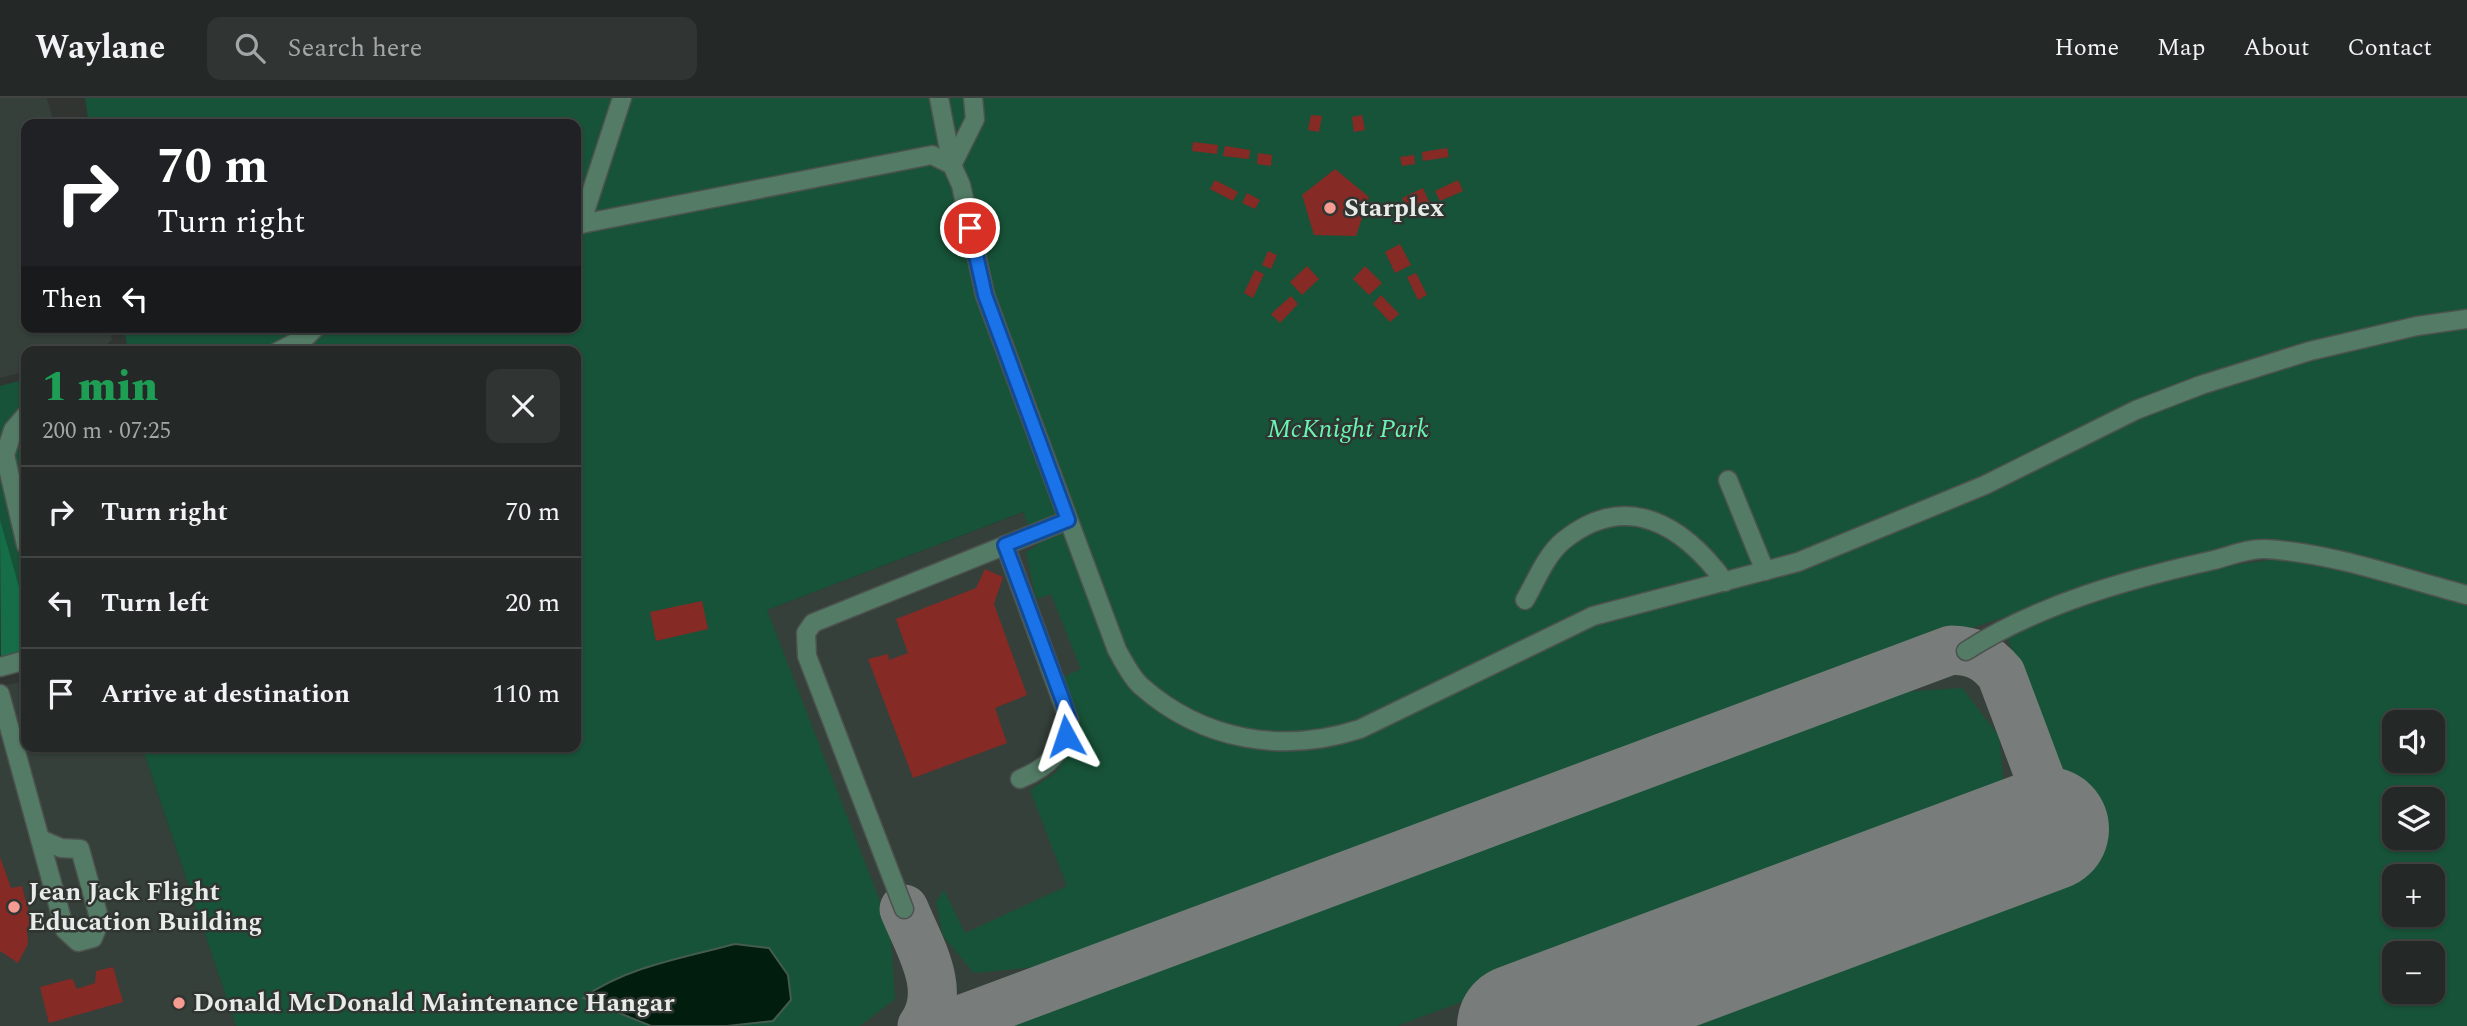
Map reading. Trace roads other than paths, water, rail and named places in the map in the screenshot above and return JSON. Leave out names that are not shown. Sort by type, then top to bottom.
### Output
[{"type":"lane","points":[[581,216],[622,98]]},
{"type":"lane","points":[[939,98],[952,164],[961,185],[985,295],[1117,650],[1139,684],[1174,711],[1210,730],[1250,740],[1327,740],[1360,729],[1593,616],[1798,562],[1960,495],[2136,410],[2201,385],[2310,351],[2417,326],[2467,319]]},
{"type":"lane","points":[[952,164],[975,119],[973,98]]},
{"type":"lane","points":[[581,224],[932,155],[952,164]]},
{"type":"lane","points":[[289,346],[310,333]]},
{"type":"lane","points":[[21,421],[13,430],[5,455],[21,524]]},
{"type":"lane","points":[[1728,480],[1765,571]]},
{"type":"lane","points":[[1525,600],[1546,562],[1562,542],[1592,524],[1621,516],[1650,518],[1685,536],[1705,555],[1725,582]]},
{"type":"lane","points":[[904,909],[807,656],[806,633],[813,623],[1068,520]]},
{"type":"lane","points":[[1005,545],[1069,720],[1059,753],[1050,763],[1020,779]]},
{"type":"lane","points":[[1966,651],[2005,626],[2088,596],[2167,570],[2263,548],[2329,558],[2467,595]]},
{"type":"lane","points":[[0,667],[21,661]]},
{"type":"lane","points":[[0,694],[65,930],[78,942],[93,938],[100,921],[80,849],[61,848],[40,839]]},
{"type":"place","name":"Starplex","points":[[1330,208]]},
{"type":"place","name":"Jean Jack Flight Education Building","points":[[14,907]]},
{"type":"place","name":"Donald McDonald Maintenance Hangar","points":[[179,1003]]},
{"type":"park label","name":"McKnight Park","points":[[1348,429]]}]
